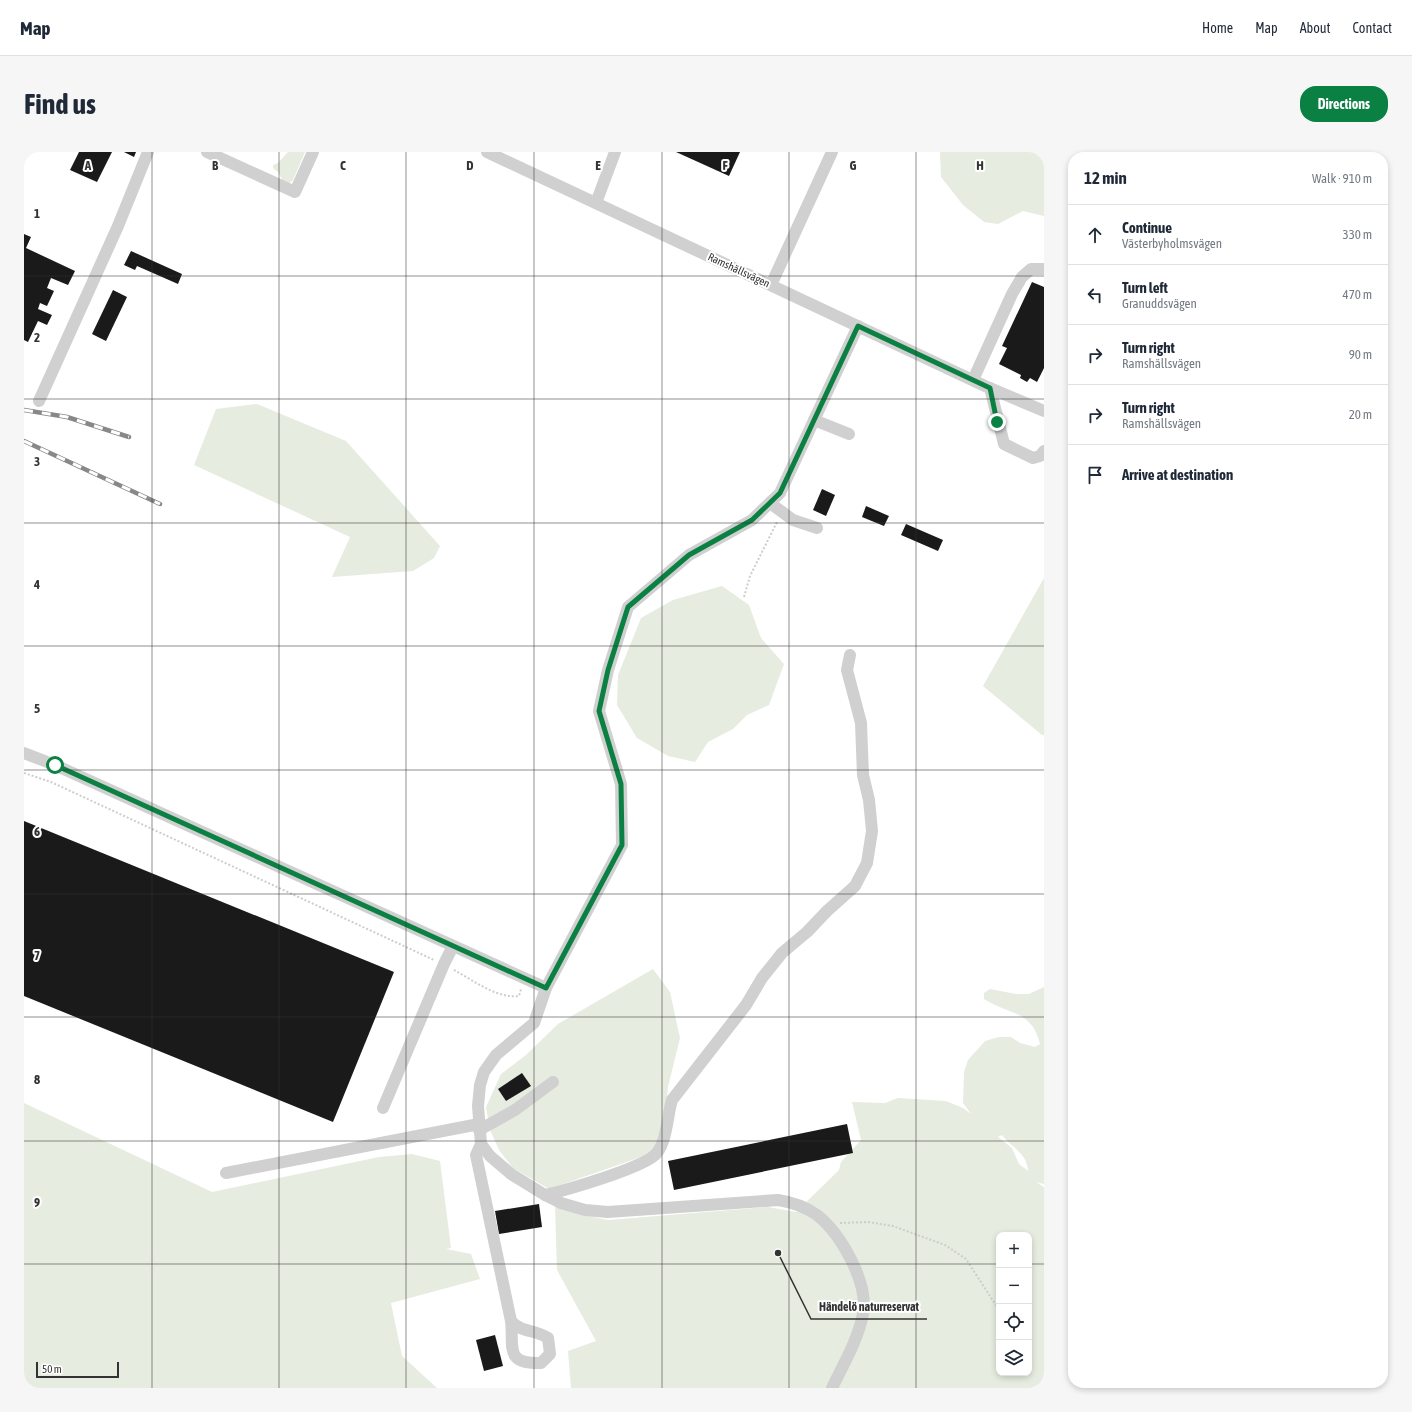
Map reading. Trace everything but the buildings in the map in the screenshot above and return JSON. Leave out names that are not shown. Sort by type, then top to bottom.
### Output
[{"type":"street","points":[[39,401],[118,226],[148,152]]},
{"type":"street","points":[[207,152],[295,192],[313,152]]},
{"type":"street","name":"Ramshällsvägen","points":[[487,152],[990,388],[1044,411]]},
{"type":"street","points":[[596,203],[615,152]]},
{"type":"street","points":[[771,285],[832,152]]},
{"type":"street","points":[[973,380],[1012,294],[1022,277],[1031,269],[1044,269]]},
{"type":"street","points":[[832,1388],[863,1314],[862,1289],[853,1263],[836,1234],[817,1214],[798,1205],[778,1200],[608,1212],[585,1210],[561,1203],[545,1196],[490,1156],[481,1144],[478,1106],[480,1085],[484,1072],[496,1054],[534,1023],[546,988],[622,845],[621,784],[599,711],[608,670],[628,607],[689,555],[752,520],[780,493],[858,326]]},
{"type":"street","points":[[990,388],[1004,444],[1033,458],[1040,456],[1044,451]]},
{"type":"street","points":[[814,420],[850,434]]},
{"type":"street","points":[[770,503],[793,520],[817,528]]},
{"type":"street","points":[[545,1196],[613,1174],[637,1165],[655,1155],[664,1138],[672,1100],[746,1005],[762,978],[782,953],[807,932],[855,886],[867,863],[872,831],[869,800],[863,775],[860,723],[847,670],[850,655]]},
{"type":"street","points":[[24,754],[55,765],[546,988]]},
{"type":"street","points":[[382,1108],[453,946]]},
{"type":"street","points":[[226,1173],[479,1127],[515,1110],[554,1082]]},
{"type":"street","points":[[481,1144],[476,1155],[511,1321]]},
{"type":"path","points":[[744,596],[750,576],[782,512]]},
{"type":"path","points":[[24,773],[51,782],[444,964],[498,993],[513,997],[519,996],[526,979]]},
{"type":"path","points":[[825,1223],[868,1222],[893,1226],[945,1245],[966,1260],[996,1305]]},
{"type":"shaded area","points":[[288,152],[305,152],[293,180],[288,184],[284,183],[278,172],[273,168],[273,165],[278,163]]},
{"type":"shaded area","points":[[940,152],[1044,152],[1044,216],[1023,211],[998,224],[984,222],[963,205],[941,177]]},
{"type":"shaded area","points":[[257,404],[346,441],[440,546],[434,558],[413,571],[332,577],[350,537],[194,465],[216,409]]},
{"type":"shaded area","points":[[1044,578],[1044,735],[1042,735],[983,686]]},
{"type":"shaded area","points":[[722,586],[749,605],[761,638],[784,664],[769,705],[747,715],[733,729],[708,742],[695,762],[668,756],[637,738],[617,705],[618,675],[641,618],[673,600]]},
{"type":"shaded area","points":[[653,969],[670,992],[680,1038],[668,1087],[664,1129],[653,1151],[638,1158],[549,1189],[513,1168],[499,1150],[490,1130],[486,1107],[501,1074],[526,1055],[558,1024]]},
{"type":"shaded area","points":[[1044,987],[1044,1184],[1036,1182],[1044,1187],[1044,1388],[571,1388],[568,1351],[596,1341],[557,1270],[555,1205],[578,1214],[608,1220],[768,1207],[796,1212],[839,1170],[841,1162],[861,1140],[852,1102],[885,1103],[898,1098],[946,1101],[963,1108],[971,1114],[963,1103],[964,1072],[968,1060],[985,1041],[999,1037],[1011,1037],[1020,1043],[1035,1047],[1040,1044],[1036,1033],[1025,1019],[984,999],[984,993],[990,989],[1016,994],[1029,994]],"holes":[[[1002,1135],[1022,1155],[1028,1171],[1019,1164],[1012,1148],[998,1137]]]},
{"type":"shaded area","points":[[24,1103],[212,1192],[379,1157],[412,1154],[440,1161],[451,1248],[446,1249],[471,1254],[480,1279],[391,1303],[402,1356],[437,1388],[24,1388]]},
{"type":"railway","points":[[24,410],[67,417],[129,437]]},
{"type":"railway","points":[[24,441],[160,504]]},
{"type":"place","name":"Händelö naturreservat","points":[[778,1253]]},
{"type":"route","points":[[55,765],[546,988],[622,845],[621,784],[599,711],[608,670],[628,607],[689,555],[752,520],[780,493],[858,326],[990,388],[997,422]]}]
